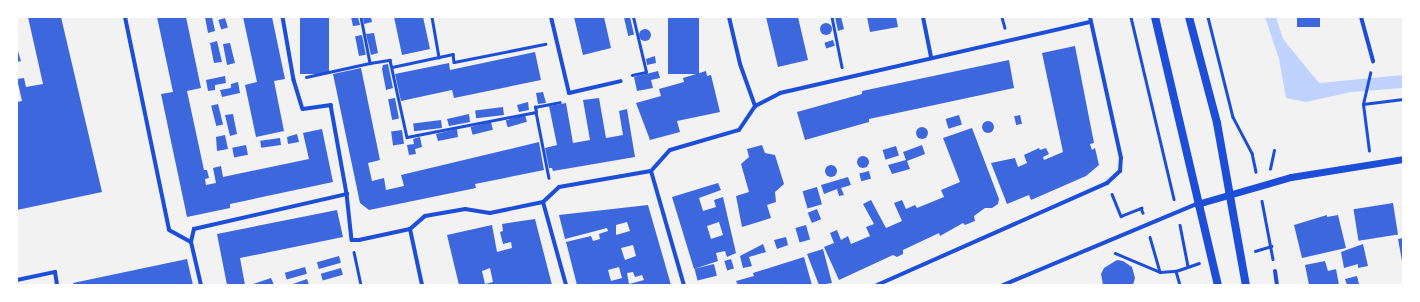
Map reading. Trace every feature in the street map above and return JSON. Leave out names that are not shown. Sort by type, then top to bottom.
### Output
[{"type":"main road","points":[[1155,17],[1197,204],[1218,285]]},
{"type":"main road","points":[[1190,17],[1217,124],[1228,195],[1246,285]]},
{"type":"street","points":[[125,17],[169,230],[191,242]]},
{"type":"street","points":[[283,17],[294,80],[303,109],[331,105],[347,194],[352,240],[359,240],[410,228],[425,216],[465,209],[490,214],[543,202],[559,187],[650,171],[670,150],[739,130],[755,106],[780,93],[931,57],[1091,22]]},
{"type":"street","points":[[552,17],[569,93],[621,81]]},
{"type":"street","points":[[729,17],[740,64],[755,106]]},
{"type":"street","points":[[923,17],[931,57]]},
{"type":"street","points":[[877,285],[1107,182],[1120,172],[1121,158],[1090,17]]},
{"type":"street","points":[[1361,17],[1373,61]]},
{"type":"street","points":[[1003,285],[1177,211],[1197,204],[1259,186],[1335,169],[1403,159]]},
{"type":"street","points":[[650,171],[684,285]]},
{"type":"street","points":[[201,285],[191,242],[194,229],[347,194]]},
{"type":"street","points":[[543,202],[566,285]]},
{"type":"street","points":[[410,228],[422,285]]},
{"type":"street","points":[[1274,271],[1278,285]]},
{"type":"street","points":[[17,280],[54,272],[58,285]]},
{"type":"path","points":[[361,17],[370,63]]},
{"type":"path","points":[[432,17],[439,57]]},
{"type":"path","points":[[621,81],[646,72],[633,17]]},
{"type":"path","points":[[832,17],[844,77]]},
{"type":"path","points":[[1096,245],[1160,272],[1176,271],[1188,266],[1177,211],[1131,17]]},
{"type":"path","points":[[1208,17],[1233,117],[1252,153],[1272,246]]},
{"type":"path","points":[[392,67],[453,54],[454,62],[557,42]]},
{"type":"path","points":[[294,80],[390,60],[408,137],[536,112]]},
{"type":"path","points":[[1367,138],[1363,104],[1369,76]]},
{"type":"path","points":[[552,194],[535,107],[566,101],[569,93]]},
{"type":"path","points":[[1363,104],[1403,99]]},
{"type":"path","points":[[1107,182],[1121,216]]},
{"type":"path","points":[[352,240],[362,285]]},
{"type":"path","points":[[1176,271],[1180,285]]},
{"type":"water","points":[[1265,17],[1276,17],[1283,39],[1319,83],[1403,75],[1403,88],[1351,92],[1306,102],[1286,98],[1279,59]]},
{"type":"building","points":[[28,17],[61,17],[102,192],[17,210],[17,102],[22,101],[17,79],[24,78],[26,87],[43,84]]},
{"type":"building","points":[[157,17],[186,17],[201,88],[187,91],[204,170],[207,170],[209,178],[205,179],[206,185],[216,183],[213,168],[221,166],[223,177],[309,159],[303,133],[322,129],[333,182],[230,204],[230,208],[187,217],[161,94],[173,92]]},
{"type":"building","points":[[205,17],[212,17],[215,31],[208,33]]},
{"type":"building","points":[[243,17],[272,17],[285,79],[274,81],[284,131],[256,137],[245,85],[257,82]]},
{"type":"building","points":[[300,17],[329,17],[329,74],[300,74]]},
{"type":"building","points":[[351,17],[358,17],[360,25],[353,26]]},
{"type":"building","points":[[363,17],[371,17],[372,22],[364,24]]},
{"type":"building","points":[[394,17],[423,17],[430,49],[402,55]]},
{"type":"building","points":[[574,17],[604,17],[611,48],[583,55]]},
{"type":"building","points":[[630,17],[634,35],[628,36],[624,18]]},
{"type":"building","points":[[668,17],[699,17],[699,74],[668,74]]},
{"type":"building","points":[[766,17],[798,17],[808,60],[778,67]]},
{"type":"building","points":[[835,17],[841,17],[844,29],[838,31]]},
{"type":"building","points":[[867,17],[896,17],[898,27],[870,32]]},
{"type":"building","points":[[1297,17],[1320,17],[1320,27],[1297,27]]},
{"type":"building","points":[[225,18],[228,28],[221,30],[218,20]]},
{"type":"building","points":[[824,23],[828,23],[832,29],[828,35],[824,35],[820,31],[820,27]]},
{"type":"building","points":[[645,29],[649,31],[651,35],[649,39],[645,41],[641,39],[639,35],[641,31]]},
{"type":"building","points":[[374,33],[378,53],[371,55],[366,34]]},
{"type":"building","points":[[362,35],[366,55],[359,56],[355,36]]},
{"type":"building","points":[[833,40],[835,46],[826,48],[824,43]]},
{"type":"building","points":[[217,41],[222,62],[214,63],[210,43]]},
{"type":"building","points":[[230,43],[235,63],[227,65],[223,44]]},
{"type":"building","points":[[1075,46],[1094,143],[1090,144],[1092,150],[1095,148],[1099,165],[1086,176],[1031,200],[1029,195],[1007,204],[991,163],[1015,158],[1018,167],[1027,163],[1024,155],[1039,148],[1040,150],[1046,148],[1049,154],[1043,157],[1044,160],[1063,152],[1042,53]]},
{"type":"building","points":[[17,48],[21,61],[17,62]]},
{"type":"building","points":[[535,52],[541,80],[454,98],[452,90],[401,101],[395,74],[449,63],[450,70]]},
{"type":"building","points":[[655,56],[656,63],[647,65],[646,59]]},
{"type":"building","points":[[1009,60],[1014,88],[869,119],[869,122],[805,140],[797,112],[862,94],[862,91]]},
{"type":"building","points":[[388,64],[393,88],[386,90],[382,69],[383,65]]},
{"type":"building","points":[[361,68],[380,160],[368,163],[372,181],[384,178],[386,190],[404,186],[401,175],[539,142],[544,170],[475,184],[476,188],[369,210],[360,203],[333,74]]},
{"type":"building","points":[[658,71],[660,78],[651,80],[653,88],[637,91],[634,77]]},
{"type":"building","points":[[706,71],[707,76],[711,75],[720,112],[677,121],[680,132],[650,140],[636,103],[661,96],[659,89],[684,82],[683,78]]},
{"type":"building","points":[[225,76],[226,83],[215,85],[215,90],[208,91],[206,80]]},
{"type":"building","points":[[238,82],[240,93],[222,97],[220,90],[231,88],[231,84]]},
{"type":"building","points":[[543,92],[546,103],[538,104],[536,93]]},
{"type":"building","points":[[395,98],[399,119],[392,120],[388,99]]},
{"type":"building","points":[[599,98],[606,138],[623,135],[619,111],[627,109],[635,157],[553,171],[552,168],[549,168],[545,148],[557,145],[549,106],[566,103],[573,143],[590,140],[583,100]]},
{"type":"building","points":[[528,102],[529,110],[519,112],[517,105]]},
{"type":"building","points":[[218,104],[223,124],[216,126],[211,106]]},
{"type":"building","points":[[503,107],[504,115],[476,118],[475,110]]},
{"type":"building","points":[[233,114],[237,134],[230,136],[225,115]]},
{"type":"building","points":[[469,114],[470,122],[449,126],[447,119]]},
{"type":"building","points":[[525,115],[527,122],[508,127],[506,121]]},
{"type":"building","points":[[959,115],[962,125],[949,129],[946,119]]},
{"type":"building","points":[[1020,115],[1022,124],[1016,125],[1014,116]]},
{"type":"building","points":[[441,120],[442,128],[414,131],[413,123]]},
{"type":"building","points":[[990,121],[993,122],[993,132],[986,133],[983,132],[982,125],[983,122]]},
{"type":"building","points":[[491,122],[493,130],[473,135],[471,127]]},
{"type":"building","points":[[920,127],[924,127],[928,133],[924,139],[920,139],[916,135],[916,131]]},
{"type":"building","points":[[972,128],[999,199],[998,204],[992,208],[985,208],[974,216],[975,221],[965,225],[963,223],[940,236],[939,233],[903,250],[903,254],[897,257],[893,255],[839,280],[824,247],[834,243],[830,233],[837,230],[841,240],[848,236],[851,244],[870,236],[866,227],[874,224],[863,204],[871,200],[886,228],[902,221],[894,203],[902,200],[906,209],[915,205],[917,208],[944,197],[941,190],[960,182],[943,138]]},
{"type":"building","points":[[457,129],[458,137],[438,141],[436,134]]},
{"type":"building","points":[[402,130],[404,144],[393,145],[391,132]]},
{"type":"building","points":[[297,134],[299,142],[288,144],[287,137]]},
{"type":"building","points":[[225,135],[228,149],[217,151],[216,137]]},
{"type":"building","points":[[420,137],[422,147],[415,149],[416,154],[409,155],[407,145],[414,144],[413,139]]},
{"type":"building","points":[[280,138],[281,145],[261,148],[260,141]]},
{"type":"building","points":[[246,145],[248,155],[234,157],[232,148]]},
{"type":"building","points":[[762,145],[765,153],[775,155],[784,184],[775,192],[776,202],[767,205],[771,218],[742,227],[736,196],[749,192],[741,164],[749,157],[747,149]]},
{"type":"building","points":[[922,145],[925,154],[907,161],[910,169],[892,174],[888,165],[906,160],[903,152]]},
{"type":"building","points":[[896,146],[899,156],[886,160],[883,150]]},
{"type":"building","points":[[861,156],[865,156],[869,162],[865,168],[861,168],[857,164],[857,160]]},
{"type":"building","points":[[829,165],[833,165],[837,171],[833,177],[829,177],[825,173],[825,169]]},
{"type":"building","points":[[869,171],[871,179],[861,181],[859,173]]},
{"type":"building","points":[[848,177],[851,185],[841,188],[844,195],[839,196],[837,189],[824,194],[821,185]]},
{"type":"building","points":[[718,183],[721,190],[699,198],[703,211],[716,207],[714,200],[723,197],[736,253],[727,257],[725,251],[716,253],[718,261],[694,269],[672,197]],"holes":[[[719,222],[723,235],[711,239],[707,226]]]},
{"type":"building","points":[[817,187],[822,204],[808,208],[803,191]]},
{"type":"building","points":[[1393,203],[1398,235],[1358,241],[1353,209]]},
{"type":"building","points":[[648,205],[671,285],[577,285],[566,242],[591,236],[593,241],[600,239],[599,234],[608,231],[607,228],[565,239],[559,215]],"holes":[[[627,222],[630,231],[616,235],[616,225]],[[633,245],[636,256],[625,260],[621,248]],[[619,267],[622,278],[611,281],[608,270]],[[633,272],[635,277],[642,275],[644,280],[629,284],[627,273]]]},
{"type":"building","points":[[817,209],[821,219],[812,223],[808,213]]},
{"type":"building","points":[[337,210],[343,237],[240,258],[245,285],[227,285],[217,234]]},
{"type":"building","points":[[1327,215],[1327,217],[1338,215],[1346,248],[1302,258],[1294,225]]},
{"type":"building","points":[[535,219],[552,285],[459,285],[447,235],[492,225],[497,252],[512,248],[511,242],[503,244],[500,232],[503,231],[502,224]],"holes":[[[490,268],[493,282],[485,284],[482,271]]]},
{"type":"building","points":[[806,225],[810,239],[800,242],[795,228]]},
{"type":"building","points":[[786,237],[788,245],[777,249],[774,240]]},
{"type":"building","points":[[1403,238],[1403,261],[1402,261],[1398,239]]},
{"type":"building","points":[[763,244],[766,252],[749,257],[752,266],[743,268],[740,256]]},
{"type":"building","points":[[1363,244],[1368,266],[1358,268],[1358,264],[1344,268],[1341,252]]},
{"type":"building","points":[[823,249],[832,283],[819,285],[807,254]]},
{"type":"building","points":[[339,256],[341,263],[319,269],[317,262]]},
{"type":"building","points":[[804,257],[812,285],[738,285],[736,281],[754,276],[753,273]]},
{"type":"building","points":[[187,259],[193,285],[74,285],[73,283]]},
{"type":"building","points":[[731,259],[734,269],[727,271],[724,261]]},
{"type":"building","points":[[1117,260],[1123,261],[1132,267],[1135,278],[1133,285],[1103,285],[1101,274],[1104,268]]},
{"type":"building","points":[[1325,261],[1328,271],[1336,269],[1339,285],[1309,285],[1305,265]]},
{"type":"building","points":[[714,264],[717,276],[697,280],[695,269]]},
{"type":"building","points":[[305,267],[307,274],[287,280],[285,273]]},
{"type":"building","points":[[341,268],[343,275],[323,281],[321,274]]},
{"type":"building","points":[[1357,276],[1359,284],[1347,285],[1345,279]]},
{"type":"building","points":[[271,278],[274,285],[250,285]]},
{"type":"building","points":[[307,279],[309,285],[290,285]]}]
